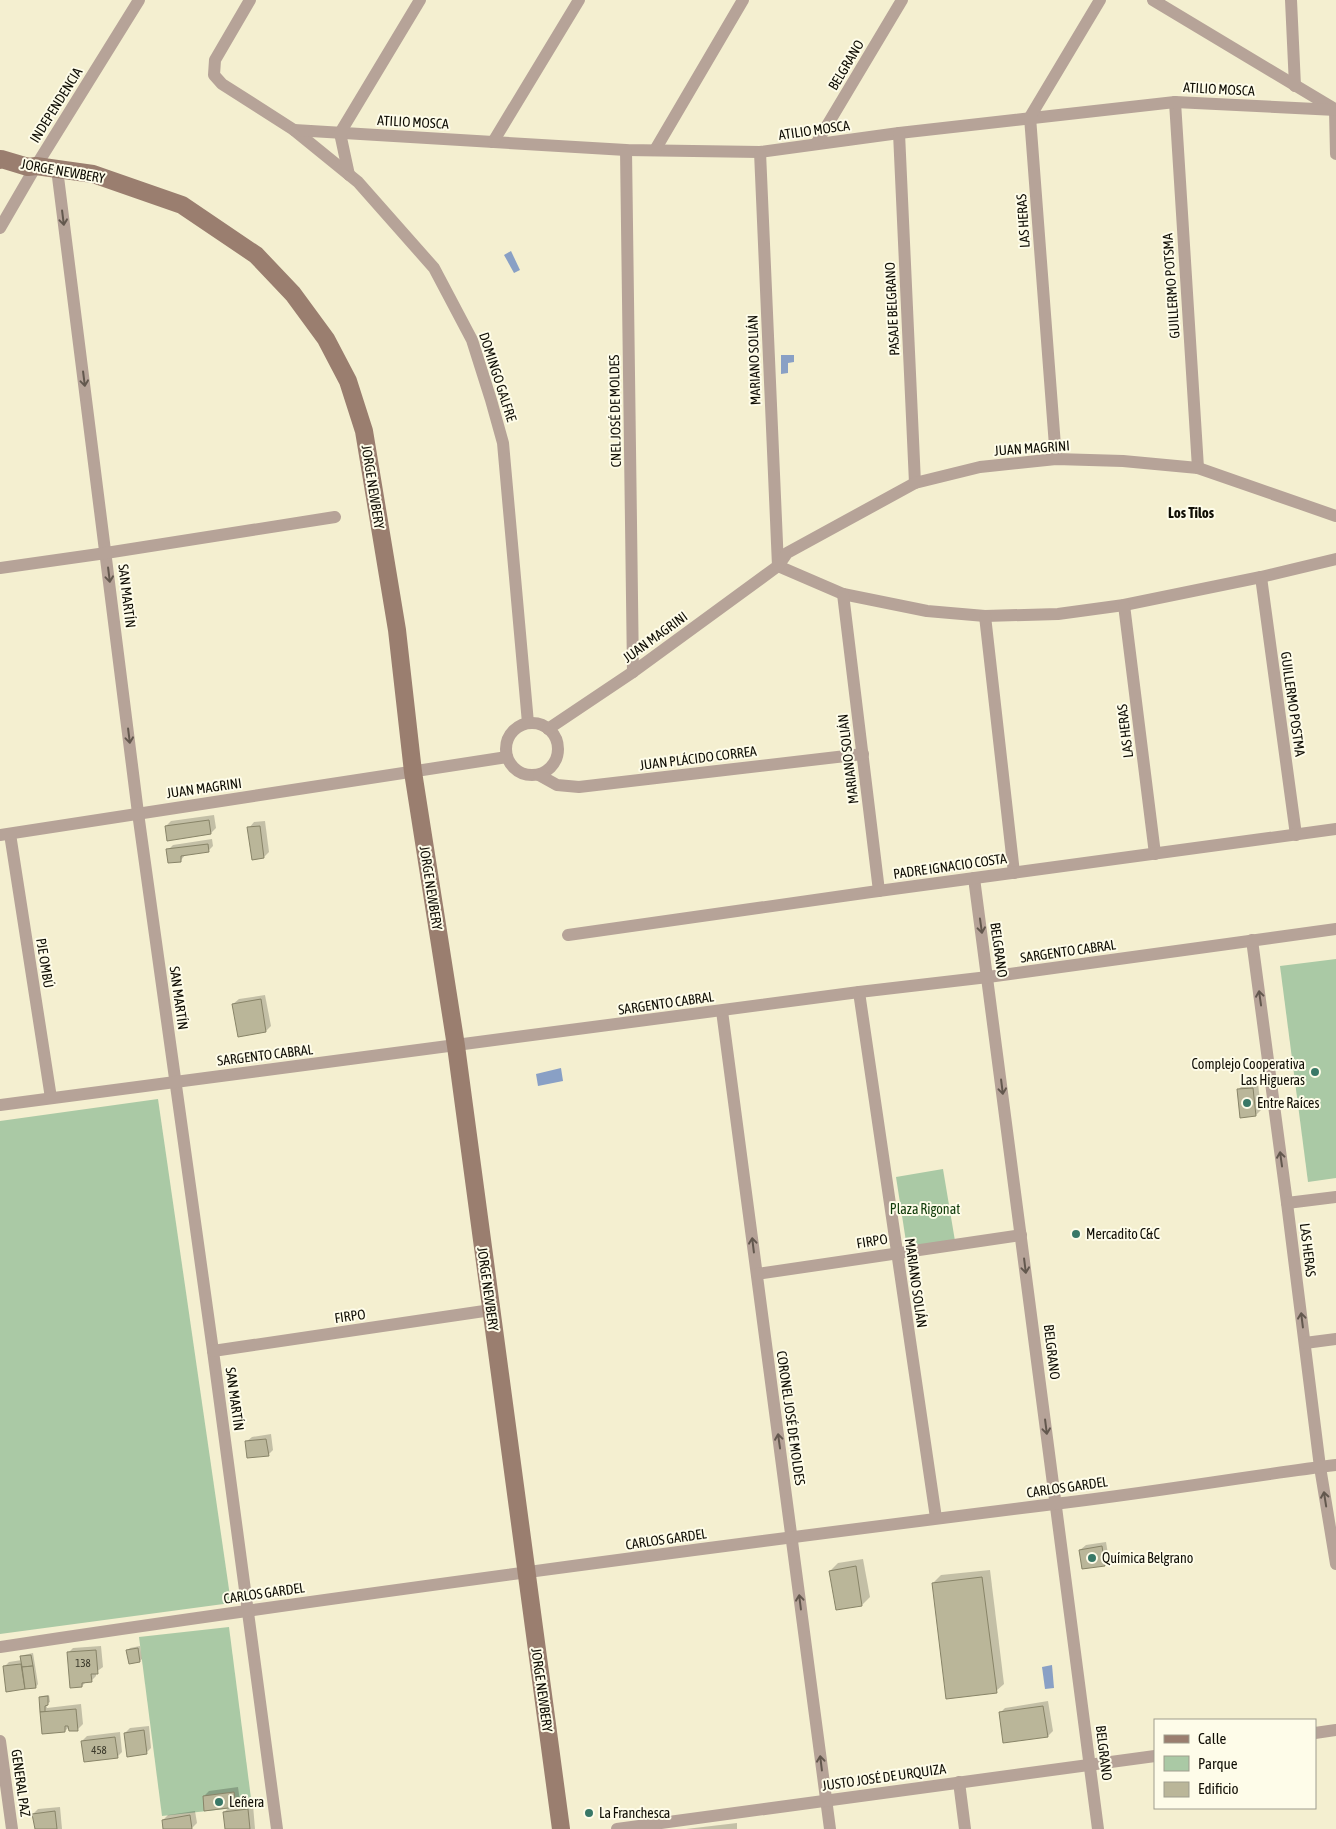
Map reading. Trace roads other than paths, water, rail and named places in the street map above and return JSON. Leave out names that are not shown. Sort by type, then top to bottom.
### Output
[{"type":"main road","name":"JORGE NEWBERY","points":[[0,160],[28,167],[36,166],[92,174],[182,205],[256,255],[293,294],[326,338],[348,381],[364,431],[397,630],[413,772],[456,1046],[560,1829]]},
{"type":"street","name":"INDEPENDENCIA","points":[[0,228],[36,166],[139,0]]},
{"type":"street","name":"DOMINGO GALFRE","points":[[250,0],[215,60],[214,75],[222,84],[294,130],[358,182],[434,268],[472,340],[503,443],[528,724]]},
{"type":"street","points":[[349,175],[340,133],[420,0]]},
{"type":"street","points":[[493,142],[579,0]]},
{"type":"street","points":[[655,150],[742,0]]},
{"type":"street","name":"BELGRANO","points":[[816,144],[902,0]]},
{"type":"street","points":[[1030,117],[1100,0]]},
{"type":"street","points":[[1153,0],[1336,110],[1336,154]]},
{"type":"street","points":[[1291,0],[1295,86]]},
{"type":"street","name":"ATILIO MOSCA","points":[[294,130],[626,150],[760,152],[1030,117],[1175,102],[1336,110]]},
{"type":"street","name":"GUILLERMO POTSMA","points":[[1175,102],[1198,468]]},
{"type":"street","name":"LAS HERAS","points":[[1030,117],[1056,459]]},
{"type":"street","name":"PASAJE BELGRANO","points":[[899,133],[915,483]]},
{"type":"street","name":"CNEL JOSÉ DE MOLDES","points":[[626,150],[633,672]]},
{"type":"street","name":"MARIANO SOLIÁN","points":[[760,152],[778,566]]},
{"type":"street","name":"SAN MARTÍN","points":[[57,169],[138,813],[214,1351],[277,1829]]},
{"type":"street","name":"JUAN MAGRINI","points":[[548,729],[633,672],[778,566],[787,554],[915,483],[980,467],[1056,459],[1123,461],[1198,468],[1336,516]]},
{"type":"street","points":[[0,568],[335,517]]},
{"type":"street","points":[[778,566],[844,594],[927,611],[985,616],[1058,614],[1124,605],[1261,577],[1336,559]]},
{"type":"street","name":"GUILLERMO POSTMA","points":[[1261,577],[1296,835]]},
{"type":"street","name":"MARIANO SOLIÁN","points":[[844,594],[879,891]]},
{"type":"street","name":"LAS HERAS","points":[[1124,605],[1155,854]]},
{"type":"street","points":[[985,616],[1014,873]]},
{"type":"street","points":[[528,724],[536,724],[548,729],[554,735],[558,752],[550,768],[539,775],[533,776],[518,771],[511,765],[507,757],[506,748],[508,739],[513,732],[520,726],[528,724]]},
{"type":"street","name":"JUAN PLÁCIDO CORREA","points":[[539,775],[557,785],[579,787],[863,754]]},
{"type":"street","name":"JUAN MAGRINI","points":[[5,834],[507,757]]},
{"type":"street","name":"PADRE IGNACIO COSTA","points":[[568,935],[1336,829]]},
{"type":"street","name":"PJE OMBÚ","points":[[5,834],[51,1098]]},
{"type":"street","name":"BELGRANO","points":[[974,878],[1098,1829]]},
{"type":"street","name":"SARGENTO CABRAL","points":[[0,1105],[859,992],[988,977],[1336,929]]},
{"type":"street","name":"LAS HERAS","points":[[1252,940],[1320,1467],[1336,1564]]},
{"type":"street","name":"MARIANO SOLIÁN","points":[[859,992],[936,1518]]},
{"type":"street","name":"CORONEL JOSÉ DE MOLDES","points":[[722,1011],[830,1829]]},
{"type":"street","points":[[1287,1204],[1336,1197]]},
{"type":"street","name":"FIRPO","points":[[757,1274],[1021,1235]]},
{"type":"street","name":"FIRPO","points":[[214,1351],[491,1310]]},
{"type":"street","points":[[1305,1344],[1336,1338]]},
{"type":"street","name":"CARLOS GARDEL","points":[[0,1647],[248,1610],[791,1537],[1056,1504],[1336,1465]]},
{"type":"street","points":[[1316,1734],[1336,1730]]},
{"type":"street","name":"GENERAL PAZ","points":[[0,1741],[12,1829]]},
{"type":"street","name":"JUSTO JOSÉ DE URQUIZA","points":[[616,1829],[1154,1756]]},
{"type":"street","points":[[959,1782],[965,1829]]},
{"type":"water","points":[[511,251],[520,270],[514,273],[504,255]]},
{"type":"water","points":[[781,355],[794,355],[794,362],[788,363],[788,373],[781,374]]},
{"type":"water","points":[[561,1068],[563,1081],[538,1086],[536,1074]]},
{"type":"water","points":[[1052,1665],[1054,1688],[1045,1689],[1042,1667]]},
{"type":"place","name":"Complejo Cooperativa Las Higueras","points":[[1315,1072]]},
{"type":"place","name":"Entre Raíces","points":[[1247,1103]]},
{"type":"place","name":"Mercadito C&C","points":[[1076,1234]]},
{"type":"place","name":"Química Belgrano","points":[[1092,1558]]},
{"type":"place","name":"Leñera","points":[[219,1802]]},
{"type":"place","name":"La Franchesca","points":[[589,1813]]},
{"type":"district","name":"Los Tilos","points":[[1191,512]]},
{"type":"park label","name":"Plaza Rigonat","points":[[925,1209]]}]
